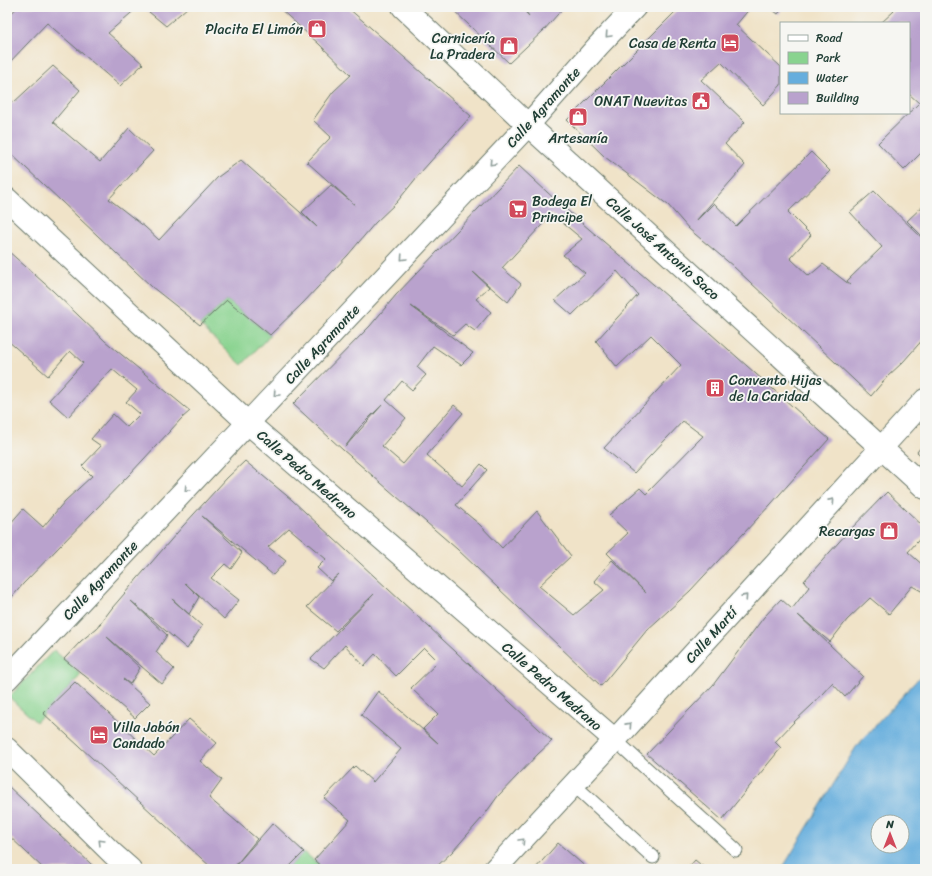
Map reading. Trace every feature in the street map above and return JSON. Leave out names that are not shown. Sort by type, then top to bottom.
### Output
[{"type":"street","name":"Calle José Antonio Saco","points":[[403,7],[528,125],[925,488]]},
{"type":"street","name":"Calle Agramonte","points":[[7,679],[528,125],[598,46],[635,7]]},
{"type":"street","name":"Calle Pedro Medrano","points":[[7,199],[248,423],[615,740]]},
{"type":"street","name":"Calle Martí","points":[[495,869],[574,785],[925,400]]},
{"type":"street","points":[[7,749],[130,869]]},
{"type":"lane","points":[[615,740],[736,850]]},
{"type":"lane","points":[[574,785],[653,857]]},
{"type":"green space","points":[[227,300],[270,335],[242,365],[200,325]]},
{"type":"green space","points":[[54,650],[81,675],[36,722],[9,697]]},
{"type":"green space","points":[[304,852],[324,869],[287,869]]},
{"type":"water","points":[[925,671],[925,869],[782,869],[856,747]]},
{"type":"building","points":[[18,7],[138,7],[108,33],[143,64],[120,86],[47,23],[7,65],[7,17]]},
{"type":"building","points":[[143,7],[188,7],[166,26]]},
{"type":"building","points":[[278,7],[347,7],[471,116],[421,172],[397,202],[375,223],[348,255],[303,303],[270,335],[227,300],[200,325],[152,287],[7,150],[7,96],[13,103],[53,66],[80,90],[53,122],[100,162],[129,128],[153,151],[109,199],[159,240],[218,177],[241,160],[317,227],[302,212],[331,185],[355,205],[307,162],[331,137],[313,120],[333,92],[351,75]]},
{"type":"building","name":"Carnicería La Pradera","points":[[450,7],[521,7],[529,16],[522,7],[564,7],[544,30],[509,63]]},
{"type":"building","points":[[680,7],[751,7],[736,25],[780,66],[780,86],[763,105],[721,62],[701,80],[745,122],[725,144],[745,165],[695,222],[714,203],[736,226],[811,152],[830,171],[788,212],[811,235],[790,258],[809,276],[823,264],[850,285],[847,281],[882,247],[850,212],[874,191],[925,241],[925,337],[871,396],[733,266],[689,229],[668,205],[605,157],[567,120]]},
{"type":"building","points":[[769,7],[784,7],[778,14]]},
{"type":"building","points":[[890,7],[925,7],[925,149],[904,170],[878,143],[908,114],[910,114],[910,112],[919,103],[910,95],[910,22],[882,22],[894,11]]},
{"type":"building","points":[[519,166],[561,205],[710,333],[829,439],[690,591],[647,630],[601,686],[457,549],[343,450],[293,404],[370,326],[396,295]],"holes":[[[552,214],[582,239],[563,255],[585,273],[555,300],[572,315],[617,271],[638,295],[596,341],[617,367],[651,335],[681,365],[604,448],[634,473],[683,421],[703,436],[646,494],[640,488],[609,515],[628,533],[607,553],[646,593],[612,560],[594,581],[604,590],[574,615],[539,586],[571,556],[537,511],[502,548],[479,524],[456,505],[487,470],[481,464],[462,486],[427,455],[463,413],[454,405],[403,464],[382,446],[406,418],[386,400],[402,381],[412,390],[426,375],[417,367],[433,346],[461,365],[473,353],[411,306],[453,335],[465,324],[475,331],[491,312],[476,299],[489,287],[473,272],[508,302],[521,284],[502,268]],[[382,405],[345,447],[360,427]]]},
{"type":"building","points":[[925,204],[925,239],[907,221]]},
{"type":"building","points":[[7,250],[53,291],[105,341],[190,411],[23,584],[7,603],[7,523],[9,525],[23,509],[43,527],[65,501],[92,476],[82,466],[101,446],[91,439],[113,414],[127,427],[140,414],[126,402],[137,390],[112,369],[68,417],[49,400],[83,363],[70,351],[48,376],[7,340]]},
{"type":"building","points":[[925,442],[925,459],[917,452]]},
{"type":"building","points":[[245,461],[292,500],[552,741],[498,796],[482,818],[453,851],[434,869],[324,869],[314,860],[350,820],[324,798],[355,766],[373,782],[401,749],[361,715],[378,691],[438,743],[423,729],[438,714],[411,688],[438,662],[424,648],[396,676],[375,654],[364,666],[345,645],[324,668],[311,659],[374,594],[336,631],[307,607],[339,574],[331,581],[317,568],[326,559],[289,528],[268,547],[286,561],[273,575],[202,516],[242,553],[231,569],[225,564],[211,578],[239,600],[224,619],[185,583],[199,597],[189,614],[172,599],[202,626],[187,649],[131,601],[167,635],[156,652],[174,669],[162,684],[107,637],[140,668],[130,684],[123,679],[150,703],[135,718],[64,659],[81,641],[97,628],[112,608],[183,526],[227,478]]},
{"type":"building","points":[[887,492],[925,528],[925,533],[908,552],[925,567],[925,593],[912,586],[889,614],[870,598],[847,620],[830,642],[798,615],[863,676],[845,697],[832,683],[775,742],[781,748],[722,820],[647,754],[713,685],[764,617],[781,599],[792,609],[809,587],[804,581],[847,533]]},
{"type":"building","points":[[75,682],[154,756],[189,719],[217,743],[200,761],[222,780],[209,798],[257,839],[236,865],[273,823],[304,852],[287,869],[213,869],[43,713]]},
{"type":"building","points":[[7,785],[97,869],[44,869],[7,834]]},
{"type":"building","points":[[558,843],[588,869],[535,869]]},
{"type":"building","points":[[695,860],[706,869],[687,869]]},
{"type":"place","name":"Placita El Limón","points":[[317,29]]},
{"type":"place","name":"Casa de Renta","points":[[730,43]]},
{"type":"place","name":"Carnicería La Pradera","points":[[509,46]]},
{"type":"place","name":"ONAT Nuevitas","points":[[701,101]]},
{"type":"place","name":"Artesanía","points":[[578,117]]},
{"type":"place","name":"Bodega El Principe","points":[[518,209]]},
{"type":"place","name":"Convento Hijas de la Caridad","points":[[715,388]]},
{"type":"place","name":"Recargas","points":[[889,531]]},
{"type":"place","name":"Villa Jabón Candado","points":[[99,735]]}]
